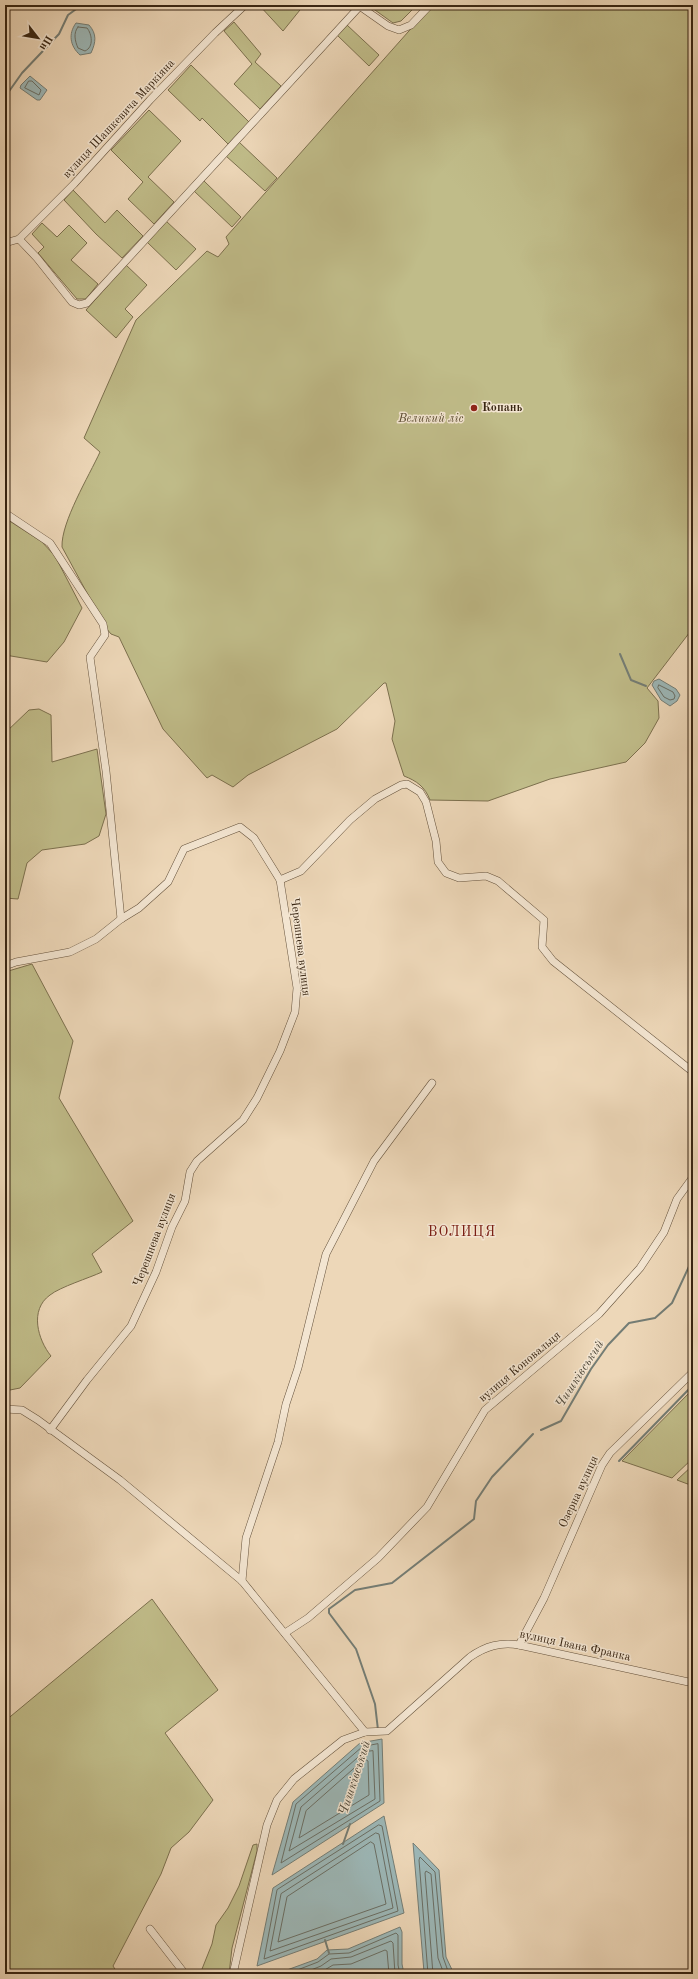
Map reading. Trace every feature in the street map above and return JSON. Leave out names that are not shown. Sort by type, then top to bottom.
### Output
[{"type":"street","name":"вулиця Шашкевича Маркіяна","points":[[5,243],[19,239],[74,184],[199,50],[245,5]]},
{"type":"street","points":[[19,239],[37,258],[72,302],[79,305],[87,303],[359,6],[388,26],[399,30],[411,24],[430,5]]},
{"type":"street","points":[[5,513],[50,543],[103,624],[105,635],[90,657],[106,771],[121,919],[96,939],[70,952],[16,962],[5,966]]},
{"type":"street","points":[[280,880],[301,871],[350,820],[375,799],[401,785],[407,784],[413,786],[420,792],[426,802],[436,841],[438,862],[446,873],[459,878],[486,876],[498,881],[544,920],[542,947],[553,961],[693,1072]]},
{"type":"street","name":"Черешнева вулиця","points":[[50,1430],[87,1380],[131,1326],[156,1272],[172,1227],[185,1200],[190,1172],[197,1161],[243,1120],[257,1098],[280,1051],[295,1012],[297,999],[290,938],[280,880],[254,838],[240,827],[184,849],[168,882],[139,908],[121,919]]},
{"type":"street","points":[[242,1581],[246,1538],[278,1442],[286,1404],[298,1368],[326,1254],[374,1161],[432,1083]]},
{"type":"street","name":"вулиця Коновальця","points":[[286,1633],[308,1618],[378,1558],[427,1507],[485,1410],[599,1314],[640,1268],[664,1232],[678,1199],[693,1177]]},
{"type":"street","name":"Озерна вулиця","points":[[519,1645],[544,1598],[602,1465],[610,1453],[693,1372]]},
{"type":"street","points":[[5,1409],[22,1410],[120,1480],[242,1581],[367,1732],[343,1740],[294,1778],[277,1800],[267,1826],[233,1974]]},
{"type":"street","name":"вулиця Івана Франка","points":[[367,1732],[384,1732],[470,1657],[483,1648],[498,1644],[519,1645],[693,1683]]},
{"type":"street","points":[[150,1929],[185,1974]]},
{"type":"green space","points":[[259,5],[304,5],[283,31]]},
{"type":"green space","points":[[368,5],[417,5],[401,21],[393,23]]},
{"type":"green space","name":"Великий ліс","points":[[432,5],[693,5],[693,628],[647,688],[658,701],[659,718],[645,743],[626,762],[550,779],[488,801],[430,800],[426,791],[420,785],[404,776],[392,739],[395,721],[386,683],[384,683],[337,729],[248,775],[233,787],[212,775],[207,778],[163,729],[119,637],[111,634],[106,628],[62,547],[66,525],[76,499],[100,452],[84,438],[136,320],[207,251],[218,257],[229,244],[226,237]]},
{"type":"green space","points":[[234,22],[261,54],[255,62],[281,86],[260,109],[234,84],[252,64],[224,31]]},
{"type":"green space","points":[[347,25],[379,55],[369,66],[337,35]]},
{"type":"green space","points":[[191,65],[249,122],[228,144],[202,118],[200,121],[168,90]]},
{"type":"green space","points":[[149,110],[181,141],[148,177],[174,202],[154,224],[128,199],[143,182],[111,150]]},
{"type":"green space","points":[[239,142],[277,178],[265,191],[226,156]]},
{"type":"green space","points":[[204,181],[241,217],[232,227],[194,191]]},
{"type":"green space","points":[[73,190],[105,223],[117,210],[143,236],[122,258],[96,234],[64,200]]},
{"type":"green space","points":[[166,221],[196,249],[176,270],[147,242]]},
{"type":"green space","points":[[42,223],[57,237],[69,225],[87,243],[71,260],[98,284],[86,299],[77,299],[38,253],[44,247],[32,234]]},
{"type":"green space","points":[[126,265],[147,285],[125,309],[133,317],[116,338],[86,310]]},
{"type":"green space","points":[[5,518],[42,542],[55,556],[82,608],[64,642],[47,662],[5,655]]},
{"type":"green space","points":[[39,709],[51,715],[52,762],[97,749],[106,814],[99,836],[85,844],[42,850],[27,863],[18,899],[5,898],[5,733],[29,710]]},
{"type":"green space","points":[[32,964],[73,1041],[59,1098],[133,1221],[92,1254],[102,1272],[61,1289],[43,1301],[39,1309],[38,1317],[39,1334],[51,1356],[20,1388],[5,1391],[5,972]]},
{"type":"green space","points":[[693,1389],[693,1458],[672,1478],[622,1461]]},
{"type":"green space","points":[[693,1465],[693,1486],[677,1480]]},
{"type":"green space","points":[[152,1599],[218,1690],[165,1733],[213,1800],[189,1832],[171,1848],[161,1874],[113,1966],[118,1974],[5,1974],[5,1721]]},
{"type":"green space","points":[[257,1844],[257,1851],[232,1948],[229,1974],[200,1974],[212,1944],[216,1925],[228,1908],[239,1886],[253,1845]]},
{"type":"water","points":[[76,23],[89,25],[92,28],[95,42],[91,53],[80,55],[72,44],[71,36],[73,27]]},
{"type":"water","points":[[30,76],[47,90],[40,100],[37,100],[20,88]]},
{"type":"water","points":[[659,679],[676,689],[680,695],[677,701],[670,706],[661,700],[652,685],[654,681]]},
{"type":"water","points":[[382,1739],[384,1803],[272,1875],[293,1802],[360,1743]]},
{"type":"water","points":[[384,1816],[404,1913],[257,1966],[273,1888]]},
{"type":"water","points":[[413,1843],[439,1870],[446,1957],[454,1974],[425,1974],[424,1972]]},
{"type":"water","points":[[400,1927],[402,1932],[402,1964],[404,1974],[276,1974],[317,1959],[327,1950],[348,1949]]},
{"type":"waterway","points":[[5,97],[22,73],[59,34],[68,15],[79,7],[100,5]]},
{"type":"waterway","points":[[620,654],[631,680],[646,686]]},
{"type":"waterway","name":"Чишківський","points":[[541,1430],[561,1421],[591,1369],[608,1345],[629,1323],[655,1318],[672,1303],[692,1260]]},
{"type":"waterway","points":[[619,1461],[693,1385]]},
{"type":"waterway","name":"Чишківський","points":[[378,1730],[375,1704],[356,1649],[329,1613],[329,1609],[355,1590],[392,1583],[474,1519],[476,1501],[492,1477],[533,1434]]},
{"type":"waterway","name":"Чишківський","points":[[343,1844],[350,1824]]},
{"type":"waterway","name":"Чишківський","points":[[325,1940],[329,1953]]},
{"type":"place","name":"Копань","points":[[474,408]]},
{"type":"district","name":"ВОЛИЦЯ","points":[[462,1232]]}]
